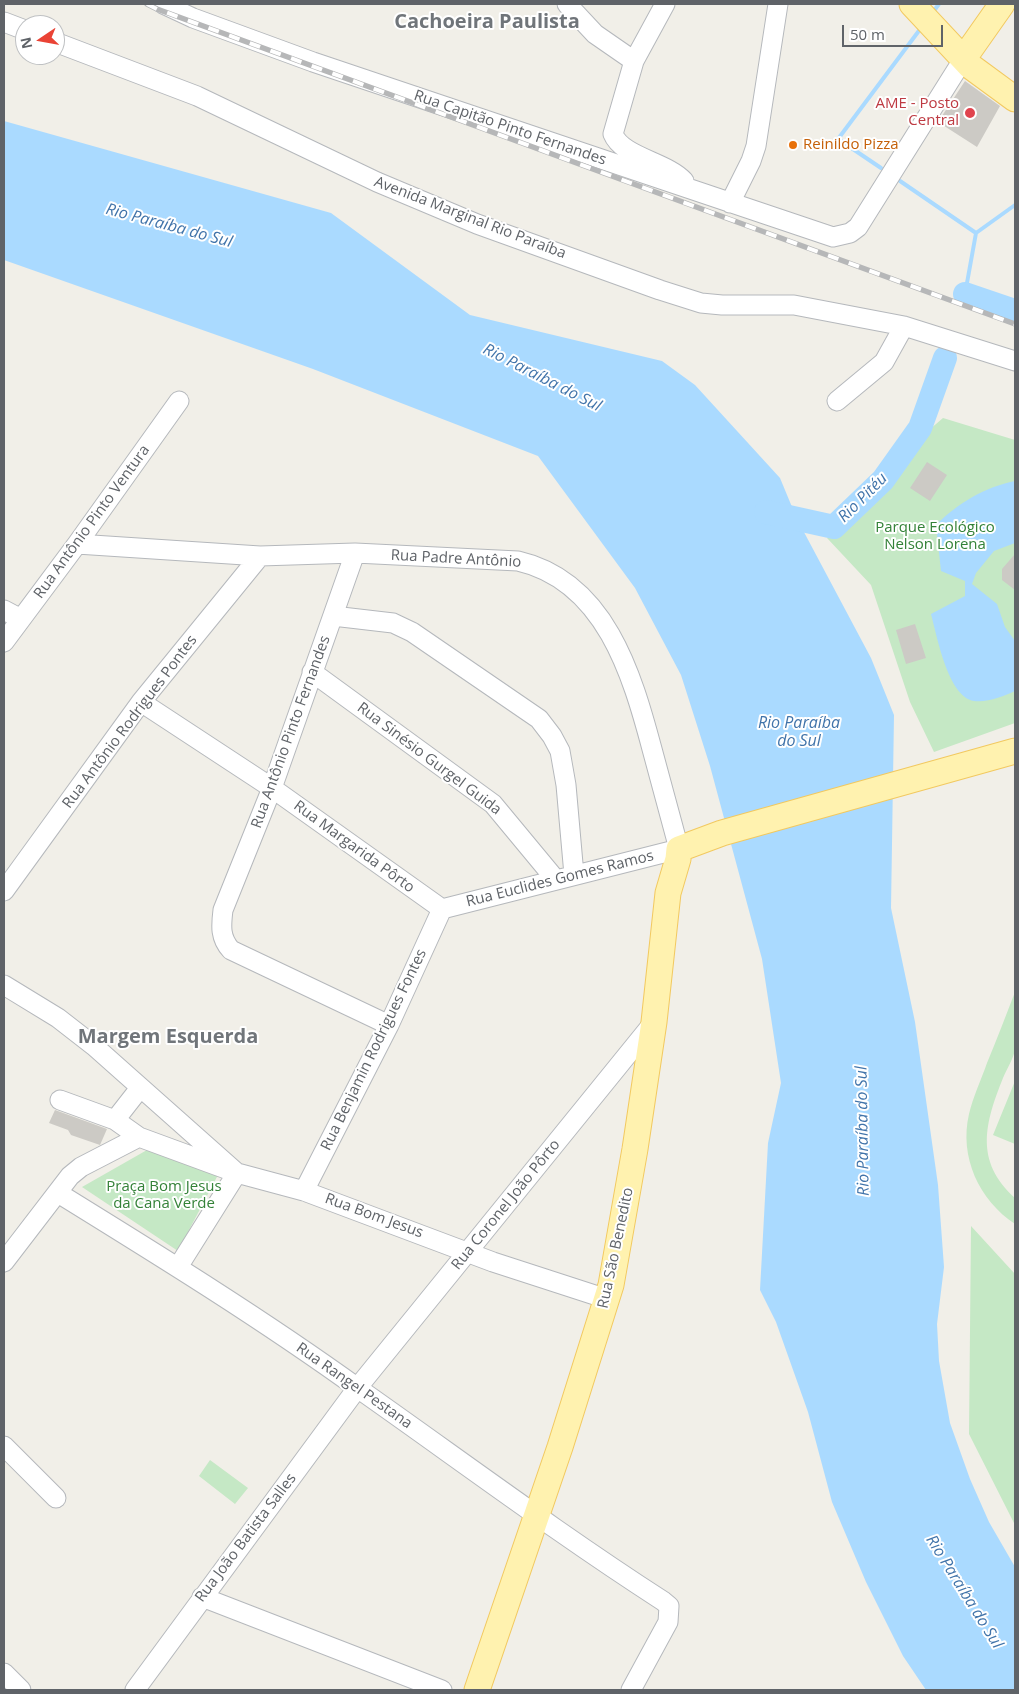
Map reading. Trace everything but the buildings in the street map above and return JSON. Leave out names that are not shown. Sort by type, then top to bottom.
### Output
[{"type":"main road","points":[[912,4],[978,73],[1015,99]]},
{"type":"main road","points":[[964,58],[1002,4]]},
{"type":"main road","points":[[679,849],[722,833],[1015,751]]},
{"type":"main road","name":"Rua São Benedito","points":[[477,1690],[560,1447],[607,1299],[633,1159],[654,1022],[667,900],[679,849]]},
{"type":"street","name":"Rua Capitão Pinto Fernandes","points":[[163,4],[193,18],[313,62],[833,237],[842,236],[858,227],[964,58]]},
{"type":"street","points":[[568,4],[595,34],[634,61]]},
{"type":"street","points":[[665,4],[634,61],[614,134],[618,142],[630,151],[673,171],[691,190]]},
{"type":"street","points":[[730,203],[751,161],[756,146],[778,4]]},
{"type":"street","name":"Avenida Marginal Rio Paraíba","points":[[65,46],[197,96],[377,182],[476,224],[660,290],[701,303],[722,305],[794,305],[904,326],[1015,361]]},
{"type":"street","points":[[837,401],[884,362],[904,326]]},
{"type":"street","name":"Rua Antônio Pinto Ventura","points":[[4,642],[179,401]]},
{"type":"street","name":"Rua Padre Antônio","points":[[77,544],[260,556],[355,553],[518,561],[536,565],[556,576],[582,596],[608,628],[638,697],[679,849]]},
{"type":"street","name":"Rua Antônio Pinto Fernandes","points":[[355,553],[272,788],[223,910],[222,933],[225,944],[231,950],[389,1025]]},
{"type":"street","name":"Rua Antônio Rodrigues Pontes","points":[[4,891],[141,702],[260,556]]},
{"type":"street","points":[[4,610],[21,619]]},
{"type":"street","points":[[333,616],[393,623],[412,632],[539,719],[552,736],[560,751],[566,785],[574,875]]},
{"type":"street","name":"Rua Sinésio Gurgel Guida","points":[[312,672],[493,804],[556,880]]},
{"type":"street","name":"Rua Margarida Pôrto","points":[[141,702],[272,788],[442,909]]},
{"type":"street","name":"Rua Euclides Gomes Ramos","points":[[442,909],[679,849]]},
{"type":"street","name":"Rua Benjamin Rodrigues Fontes","points":[[304,1191],[389,1025],[442,909]]},
{"type":"street","points":[[4,985],[58,1018],[237,1173],[178,1267]]},
{"type":"street","name":"Rua Coronel João Pôrto","points":[[358,1388],[654,1022]]},
{"type":"street","points":[[115,1120],[140,1088]]},
{"type":"street","name":"Rua Bom Jesus","points":[[60,1100],[115,1120],[139,1137],[237,1173],[304,1191],[470,1251],[493,1262],[607,1299]]},
{"type":"street","points":[[4,1262],[70,1176],[81,1167],[139,1137]]},
{"type":"street","name":"Rua Rangel Pestana","points":[[58,1193],[178,1267],[358,1388],[535,1516],[669,1606],[670,1613],[666,1627],[630,1690]]},
{"type":"street","name":"Rua João Batista Salles","points":[[135,1690],[358,1388]]},
{"type":"street","points":[[4,1446],[56,1498]]},
{"type":"street","points":[[202,1597],[442,1690]]},
{"type":"street","points":[[4,1673],[21,1690]]},
{"type":"green space","name":"Parque Ecológico Nelson Lorena","points":[[943,418],[1015,440],[1015,723],[934,752],[910,702],[871,585],[827,538],[864,498],[887,466]]},
{"type":"green space","points":[[1015,992],[1017,1028],[1015,1050],[992,1111],[987,1141],[988,1156],[993,1170],[1002,1184],[1015,1198],[1015,1224],[991,1203],[982,1190],[970,1161],[967,1146],[967,1130],[969,1114],[975,1095]]},
{"type":"green space","points":[[1015,1081],[1015,1144],[993,1135]]},
{"type":"green space","name":"Praça Bom Jesus da Cana Verde","points":[[147,1150],[219,1173],[178,1251],[82,1187]]},
{"type":"green space","points":[[971,1226],[1015,1274],[1015,1525],[969,1434]]},
{"type":"green space","points":[[210,1460],[248,1488],[235,1504],[199,1476]]},
{"type":"water","name":"Rio Paraíba do Sul","points":[[4,121],[331,213],[470,315],[662,361],[695,385],[780,478],[797,519],[871,658],[894,715],[891,908],[915,1022],[938,1185],[944,1267],[937,1324],[939,1361],[950,1423],[970,1479],[989,1522],[1015,1567],[1015,1690],[926,1690],[903,1656],[866,1582],[832,1502],[808,1412],[776,1322],[760,1290],[768,1143],[781,1083],[762,959],[710,766],[681,675],[635,588],[538,456],[313,369],[4,260]]},
{"type":"water","points":[[1015,481],[1015,543],[994,551],[976,573],[972,584],[997,604],[1005,627],[1015,641],[1015,691],[990,700],[974,701],[965,697],[957,689],[951,678],[940,650],[931,614],[965,596],[965,581],[941,571],[936,525],[972,497],[993,487]]},
{"type":"waterway","points":[[933,12],[939,4]]},
{"type":"waterway","points":[[881,168],[838,139],[921,28]]},
{"type":"waterway","points":[[900,181],[976,233]]},
{"type":"waterway","points":[[965,294],[976,233],[1015,205]]},
{"type":"waterway","points":[[965,294],[1015,311]]},
{"type":"waterway","name":"Rio Pitéu","points":[[766,512],[834,527],[883,480],[920,428],[945,358]]},
{"type":"railway","points":[[147,4],[1015,324]]},
{"type":"place","name":"AME - Posto Central","points":[[970,113]]},
{"type":"place","name":"Reinildo Pizza","points":[[793,145]]},
{"type":"district","name":"Cachoeira Paulista","points":[[487,22]]},
{"type":"district","name":"Margem Esquerda","points":[[168,1037]]}]
